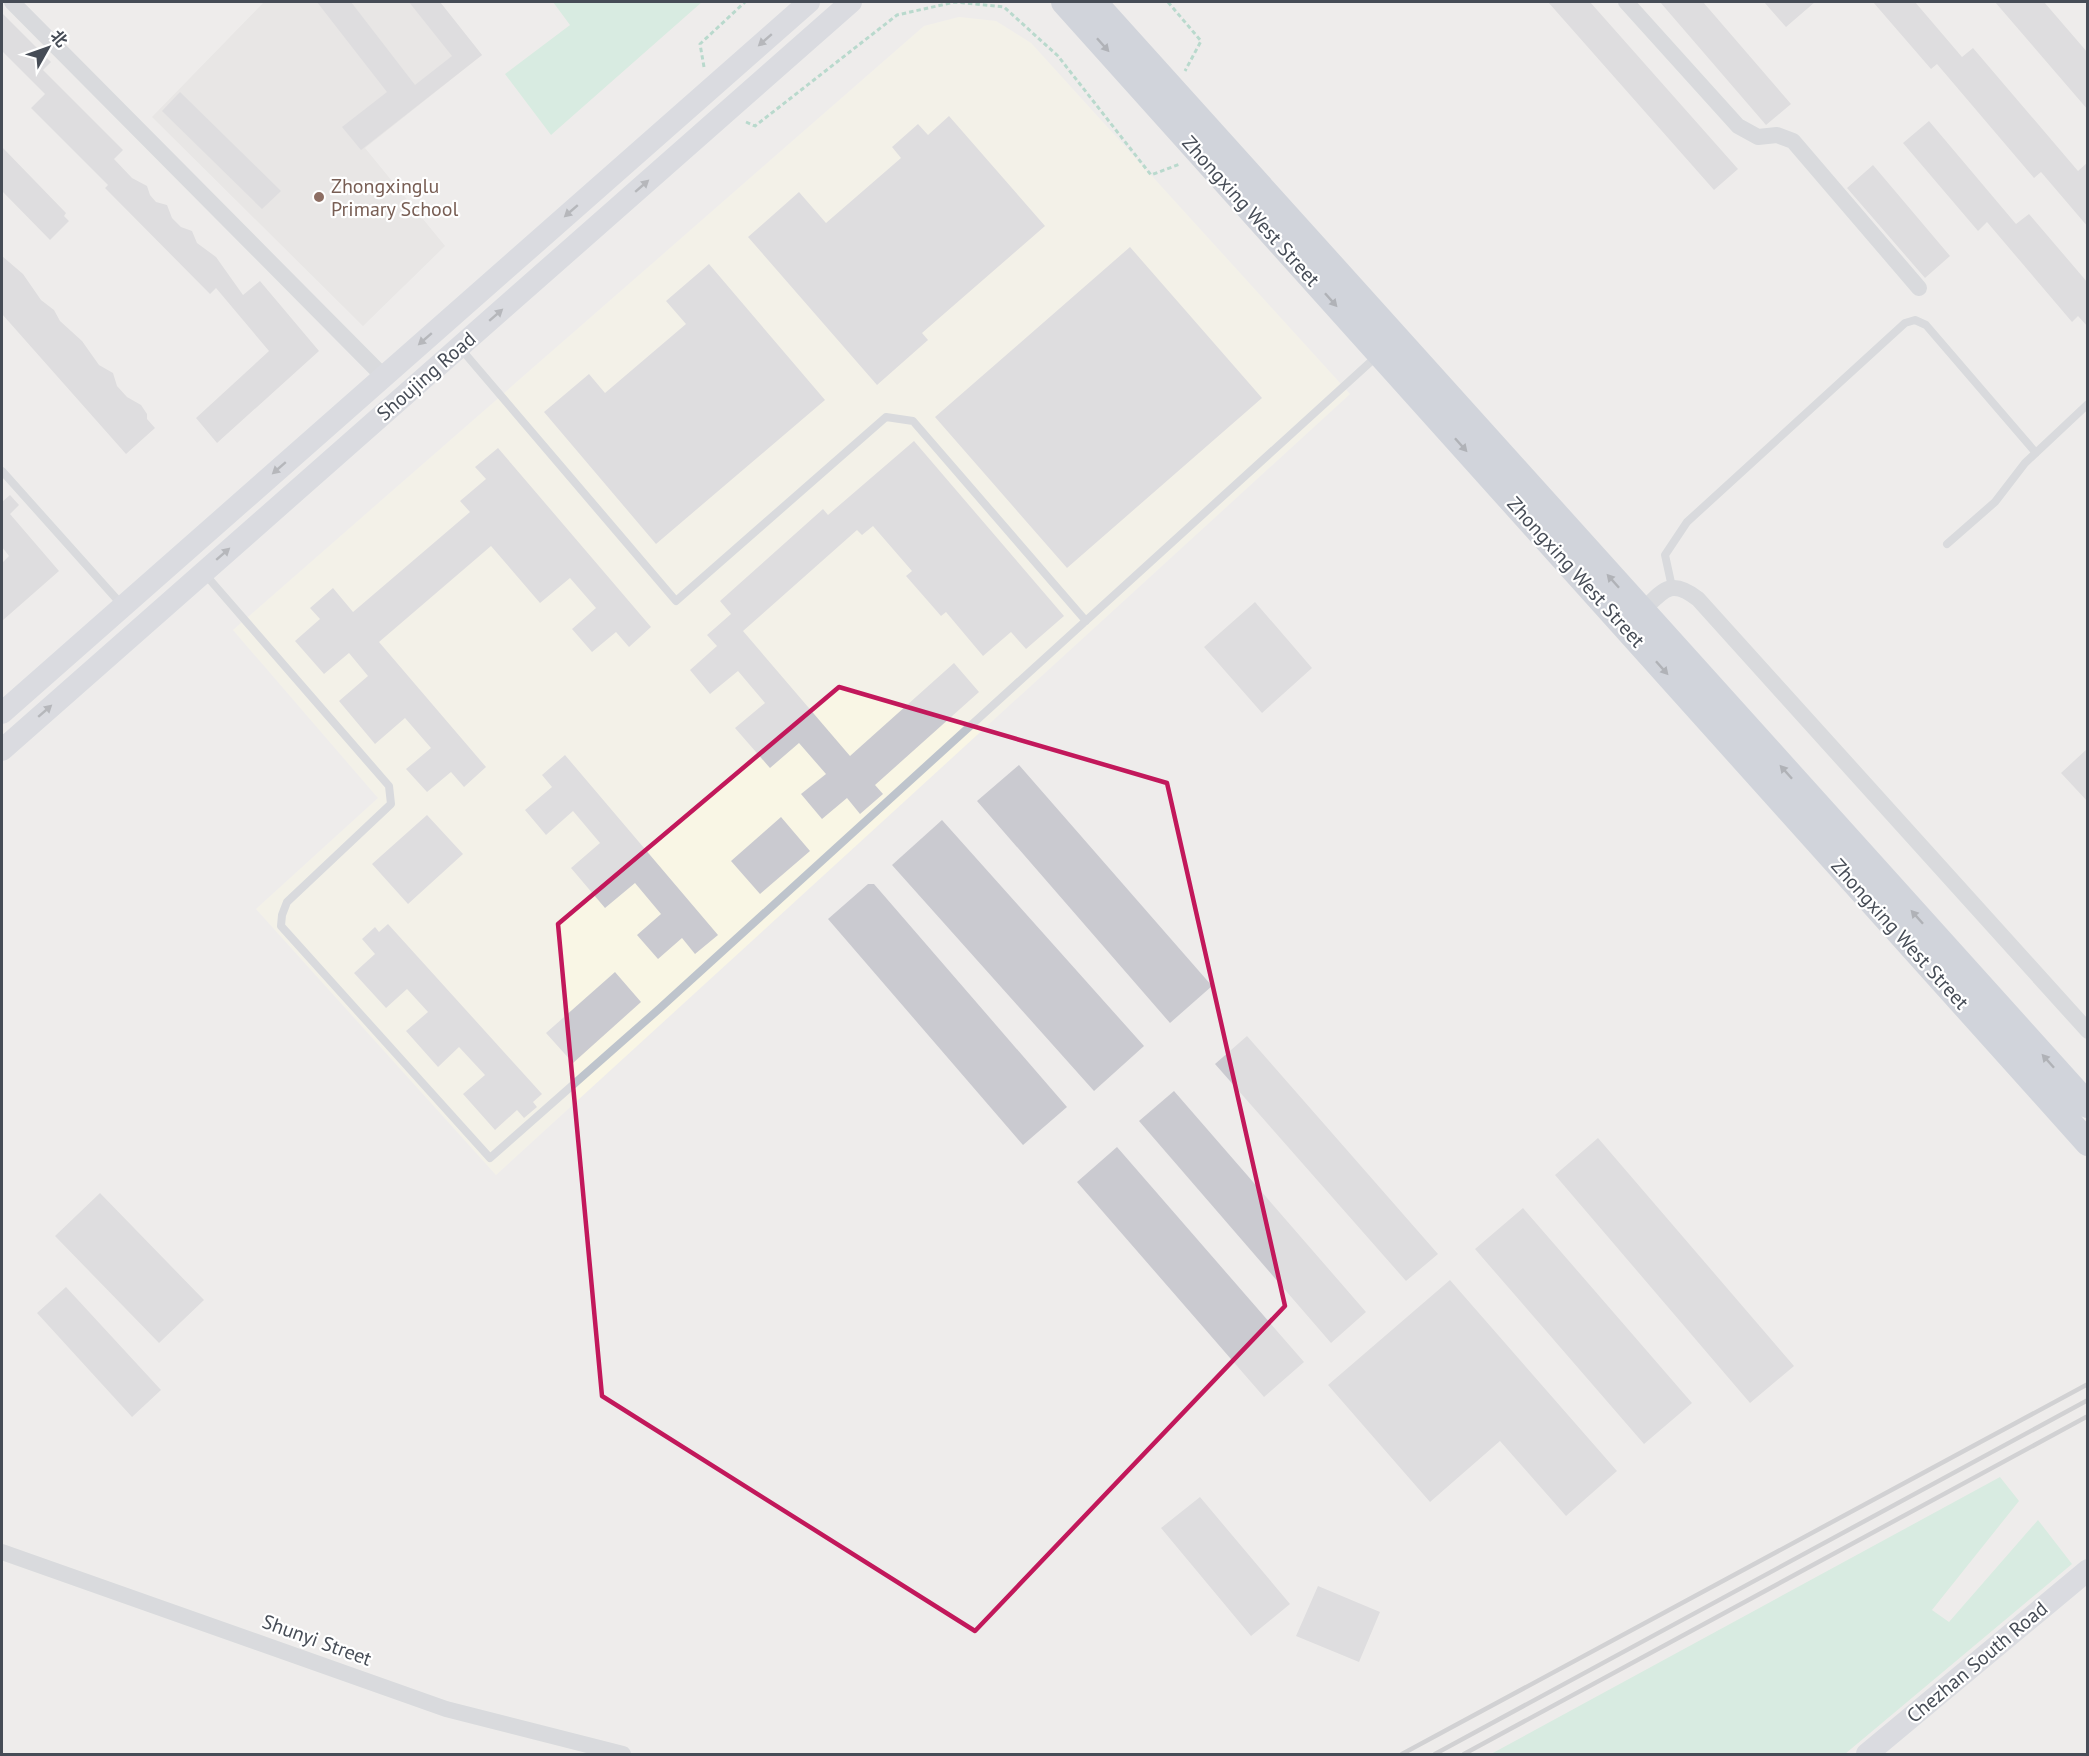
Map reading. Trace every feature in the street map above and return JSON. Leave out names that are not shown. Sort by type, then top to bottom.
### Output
[{"type":"main road","name":"Shoujing Road","points":[[2,712],[809,2]]},
{"type":"main road","name":"Shoujing Road","points":[[2,750],[851,2]]},
{"type":"main road","name":"Zhongxing West Street","points":[[1064,2],[2088,1143]]},
{"type":"main road","name":"Zhongxing West Street","points":[[1094,2],[1641,612],[2088,1105]]},
{"type":"main road","name":"Chezhan South Road","points":[[1867,1755],[2088,1570]]},
{"type":"street","points":[[12,2],[383,376]]},
{"type":"street","points":[[1626,2],[1738,126],[1758,137],[1777,135],[1794,141],[1919,288]]},
{"type":"street","points":[[1641,612],[1663,591],[1672,586],[1680,586],[1698,599],[2088,1031]]},
{"type":"street","name":"Shunyi Street","points":[[2,1552],[447,1709],[623,1755]]},
{"type":"lane","points":[[1672,586],[1665,555],[1687,522],[1905,323],[1915,320],[1926,325],[2036,453]]},
{"type":"lane","points":[[459,347],[676,601],[886,417],[913,421],[1086,621]]},
{"type":"lane","points":[[203,572],[389,786],[391,794],[391,804],[287,902],[281,926],[490,1158],[659,1009],[1380,354]]},
{"type":"lane","points":[[1947,544],[1995,502],[2036,453],[2088,405]]},
{"type":"lane","points":[[2,471],[123,606]]},
{"type":"path","points":[[707,91],[700,44],[745,2]]},
{"type":"path","points":[[726,112],[755,126],[897,15],[955,2],[1004,7],[1012,14],[1058,56],[1151,176],[1202,155]]},
{"type":"path","points":[[1168,2],[1200,41],[1174,91]]},
{"type":"highlighted area","points":[[839,687],[1167,783],[1285,1306],[975,1631],[602,1396],[558,924]]},
{"type":"shaded area","name":"Zhongxinglu Primary School","points":[[264,2],[440,2],[482,55],[365,148],[445,246],[363,326],[152,117]]},
{"type":"shaded area","points":[[959,17],[996,21],[1031,43],[1350,394],[496,1175],[256,909],[378,798],[233,630],[924,26]]},
{"type":"green space","points":[[553,2],[702,2],[551,135],[505,74],[570,25]]},
{"type":"green space","points":[[2000,1477],[2019,1501],[1932,1610],[1949,1622],[2038,1520],[2072,1564],[1845,1754],[1491,1754]]},
{"type":"building","points":[[317,2],[351,2],[415,85],[452,56],[409,2],[440,2],[482,55],[361,150],[342,127],[387,92]]},
{"type":"building","points":[[1548,2],[1590,2],[1738,169],[1714,190]]},
{"type":"building","points":[[1660,2],[1703,2],[1791,104],[1766,125]]},
{"type":"building","points":[[1764,2],[1815,2],[1786,27]]},
{"type":"building","points":[[1873,2],[1915,2],[1962,57],[1973,48],[2078,171],[2088,162],[2088,227],[2041,172],[2034,178],[1937,64],[1931,69]]},
{"type":"building","points":[[1995,2],[2044,2],[2088,53],[2088,110]]},
{"type":"building","points":[[2,13],[51,62],[43,70],[123,150],[114,159],[132,178],[147,186],[156,202],[167,205],[172,218],[181,227],[192,231],[197,243],[216,257],[243,295],[260,281],[319,351],[217,443],[196,418],[269,351],[216,288],[210,294],[105,188],[108,185],[31,108],[45,94],[2,51]]},
{"type":"building","points":[[180,92],[281,191],[262,209],[162,111]]},
{"type":"building","points":[[949,116],[1045,226],[922,333],[928,340],[877,385],[748,237],[799,192],[826,223],[901,158],[892,147],[918,124],[928,135]]},
{"type":"building","points":[[1929,121],[2016,224],[2029,214],[2088,283],[2088,327],[2078,316],[2072,322],[1987,222],[1978,231],[1903,143]]},
{"type":"building","points":[[2,147],[66,213],[64,216],[69,221],[50,240],[2,191]]},
{"type":"building","points":[[1873,165],[1950,256],[1925,278],[1847,188]]},
{"type":"building","points":[[1130,247],[1262,398],[1067,568],[935,417]]},
{"type":"building","points":[[2,256],[23,274],[41,300],[54,310],[60,321],[82,341],[99,365],[113,373],[117,386],[127,397],[141,405],[147,414],[147,419],[155,428],[126,454],[2,314]]},
{"type":"building","points":[[709,264],[825,400],[656,544],[544,412],[589,374],[605,393],[686,324],[666,301]]},
{"type":"building","points":[[914,441],[1064,616],[1026,649],[1011,632],[983,656],[946,612],[941,616],[906,576],[912,571],[873,526],[862,535],[857,530],[743,631],[850,756],[954,663],[979,692],[875,785],[883,794],[860,814],[847,798],[822,819],[801,794],[826,774],[799,743],[770,768],[735,728],[765,703],[738,671],[710,694],[690,670],[717,646],[707,635],[731,614],[720,601],[823,509],[828,515]]},
{"type":"building","points":[[498,448],[651,627],[629,647],[616,632],[592,652],[572,629],[596,608],[570,578],[540,603],[491,546],[379,642],[486,767],[464,787],[451,772],[427,792],[406,769],[431,748],[405,718],[375,744],[339,701],[368,676],[349,653],[324,674],[295,641],[320,619],[310,608],[333,588],[353,612],[470,512],[460,501],[486,479],[475,467]]},
{"type":"building","points":[[10,495],[19,505],[10,514],[59,571],[2,621],[2,563],[9,556],[2,547],[2,502]]},
{"type":"building","points":[[1255,602],[1312,668],[1262,713],[1204,647]]},
{"type":"building","points":[[2088,748],[2088,802],[2061,773]]},
{"type":"building","points":[[565,755],[718,935],[695,954],[682,938],[658,959],[637,935],[661,914],[635,883],[605,908],[571,868],[600,843],[573,811],[546,835],[525,810],[552,787],[542,775]]},
{"type":"building","points":[[1019,765],[1212,986],[1170,1023],[977,801]]},
{"type":"building","points":[[427,815],[463,854],[408,904],[372,864]]},
{"type":"building","points":[[781,817],[810,851],[760,894],[731,861]]},
{"type":"building","points":[[942,820],[1144,1046],[1094,1091],[892,865]]},
{"type":"building","points":[[868,884],[874,884],[1067,1107],[1023,1145],[828,919]]},
{"type":"building","points":[[388,924],[542,1094],[533,1102],[537,1107],[524,1118],[517,1110],[495,1130],[463,1094],[485,1075],[459,1047],[438,1067],[406,1031],[428,1012],[407,989],[386,1008],[354,973],[375,954],[362,939],[375,927],[379,932]]},
{"type":"building","points":[[615,972],[641,1002],[573,1063],[546,1033]]},
{"type":"building","points":[[1247,1036],[1438,1254],[1406,1281],[1215,1064]]},
{"type":"building","points":[[1174,1091],[1366,1312],[1331,1343],[1139,1121]]},
{"type":"building","points":[[1598,1138],[1794,1366],[1750,1403],[1555,1175]]},
{"type":"building","points":[[1117,1147],[1304,1362],[1264,1397],[1077,1182]]},
{"type":"building","points":[[100,1193],[204,1300],[159,1343],[55,1236]]},
{"type":"building","points":[[1523,1208],[1692,1403],[1644,1444],[1475,1249]]},
{"type":"building","points":[[1450,1280],[1617,1471],[1566,1516],[1500,1441],[1430,1502],[1328,1385]]},
{"type":"building","points":[[66,1287],[161,1390],[132,1417],[37,1313]]},
{"type":"building","points":[[1200,1497],[1290,1604],[1251,1636],[1161,1528]]},
{"type":"building","points":[[1318,1586],[1380,1612],[1359,1662],[1296,1636]]},
{"type":"railway","points":[[1402,1754],[2088,1384]]},
{"type":"railway","points":[[1435,1754],[2088,1400]]},
{"type":"railway","points":[[1464,1754],[2088,1416]]},
{"type":"place","name":"Zhongxinglu Primary School","points":[[319,197]]}]
